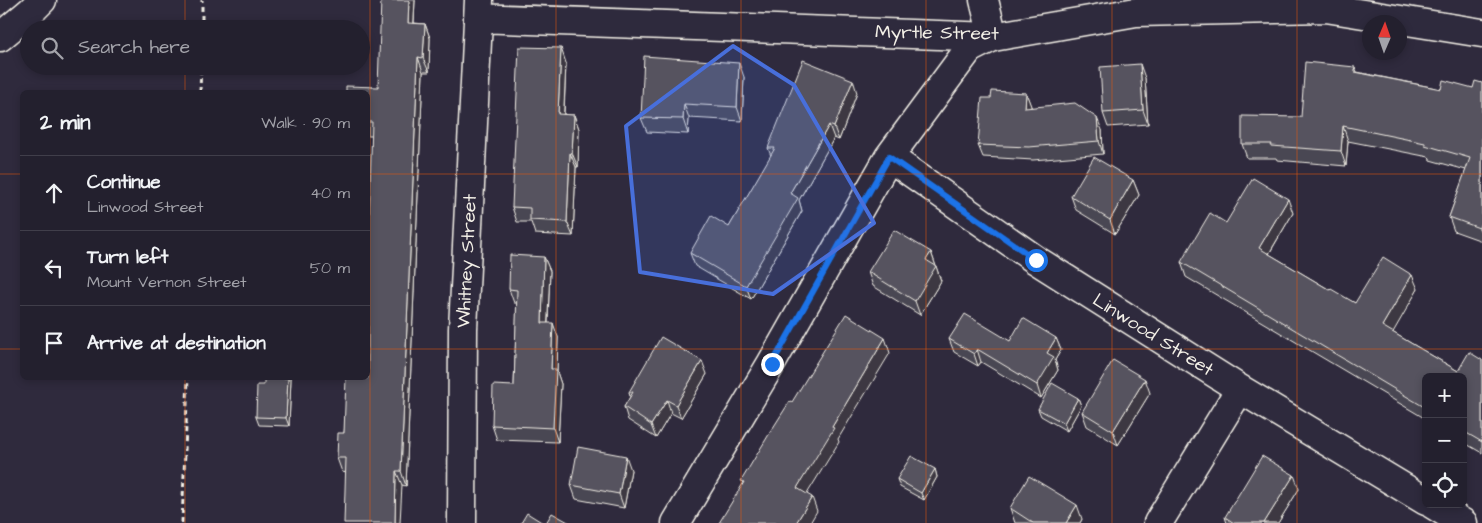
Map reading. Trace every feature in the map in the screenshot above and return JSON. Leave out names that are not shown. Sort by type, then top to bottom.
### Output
[{"type":"street","points":[[20,20],[42,0]]},
{"type":"street","points":[[676,523],[772,364],[889,157],[969,49],[993,37],[984,0]]},
{"type":"street","name":"Myrtle Street","points":[[478,9],[993,37],[1136,12],[1326,8],[1482,33]]},
{"type":"street","name":"Whitney Street","points":[[462,523],[464,329],[478,9]]},
{"type":"street","points":[[0,37],[20,20]]},
{"type":"street","name":"Linwood Street","points":[[889,157],[1036,260],[1240,389],[1422,499]]},
{"type":"street","points":[[1158,523],[1240,389]]},
{"type":"street","points":[[1439,508],[1463,523]]},
{"type":"path","points":[[202,0],[202,20]]},
{"type":"path","points":[[200,90],[201,75]]},
{"type":"path","points":[[182,523],[188,380]]},
{"type":"highlighted area","points":[[733,46],[794,85],[874,223],[773,294],[640,272],[626,126]]},
{"type":"building","points":[[381,0],[409,0],[408,23],[425,24],[423,58],[418,57],[401,471],[396,471],[395,523],[344,523],[346,458],[337,458],[338,433],[344,433],[346,380],[370,380],[372,122],[370,122],[370,90],[346,90],[346,86],[378,87]]},
{"type":"building","points":[[519,47],[561,48],[558,114],[574,115],[572,153],[570,153],[567,222],[530,220],[530,208],[512,207]]},
{"type":"building","points":[[644,56],[739,63],[737,107],[684,104],[683,119],[641,118]]},
{"type":"building","points":[[803,60],[853,80],[834,127],[829,125],[790,193],[798,198],[746,286],[690,253],[711,216],[729,227],[775,148],[768,148]]},
{"type":"building","points":[[1305,62],[1355,67],[1355,72],[1441,89],[1443,80],[1473,88],[1475,81],[1482,83],[1482,219],[1479,228],[1449,217],[1470,158],[1425,145],[1425,143],[1343,126],[1341,151],[1271,146],[1272,144],[1242,144],[1242,116],[1301,117]]},
{"type":"building","points":[[1140,64],[1143,110],[1103,113],[1100,67]]},
{"type":"building","points":[[992,91],[1026,93],[1025,108],[1075,103],[1097,118],[1099,141],[1029,147],[978,145],[982,98],[991,98]]},
{"type":"building","points":[[1094,157],[1133,180],[1110,220],[1071,196]]},
{"type":"building","points":[[1253,178],[1288,199],[1259,248],[1355,303],[1383,257],[1412,275],[1382,326],[1458,371],[1469,352],[1482,360],[1482,442],[1467,433],[1467,373],[1422,373],[1422,406],[1181,262],[1210,213],[1226,223]]},
{"type":"building","points":[[894,230],[931,252],[926,260],[936,266],[915,301],[868,272]]},
{"type":"building","points":[[510,255],[544,257],[542,323],[553,323],[551,369],[556,369],[553,428],[492,425],[493,385],[514,386],[517,290],[509,289]]},
{"type":"building","points":[[846,314],[885,338],[832,427],[834,428],[797,488],[812,497],[796,523],[719,523],[744,482],[741,481],[771,431],[790,401],[792,402]]},
{"type":"building","points":[[965,314],[1010,341],[1023,318],[1056,338],[1047,353],[1054,357],[1037,385],[977,349],[974,354],[949,339]]},
{"type":"building","points":[[661,337],[702,361],[676,405],[667,400],[651,425],[624,407],[633,392],[629,392]]},
{"type":"building","points":[[1113,360],[1145,379],[1113,431],[1082,412]]},
{"type":"building","points":[[264,380],[288,380],[286,418],[256,417],[257,385],[264,385]]},
{"type":"building","points":[[1052,383],[1078,398],[1064,423],[1038,409]]},
{"type":"building","points":[[578,447],[626,456],[619,494],[571,485]]},
{"type":"building","points":[[911,456],[935,469],[921,493],[897,479]]},
{"type":"building","points":[[1262,456],[1294,475],[1264,523],[1234,523],[1225,517]]},
{"type":"building","points":[[1029,476],[1077,505],[1066,523],[1033,523],[1010,508]]},
{"type":"building","points":[[527,513],[543,523],[521,523]]},
{"type":"building","points":[[552,513],[570,523],[546,523]]},
{"type":"route","points":[[772,364],[889,157],[1036,260]]}]
